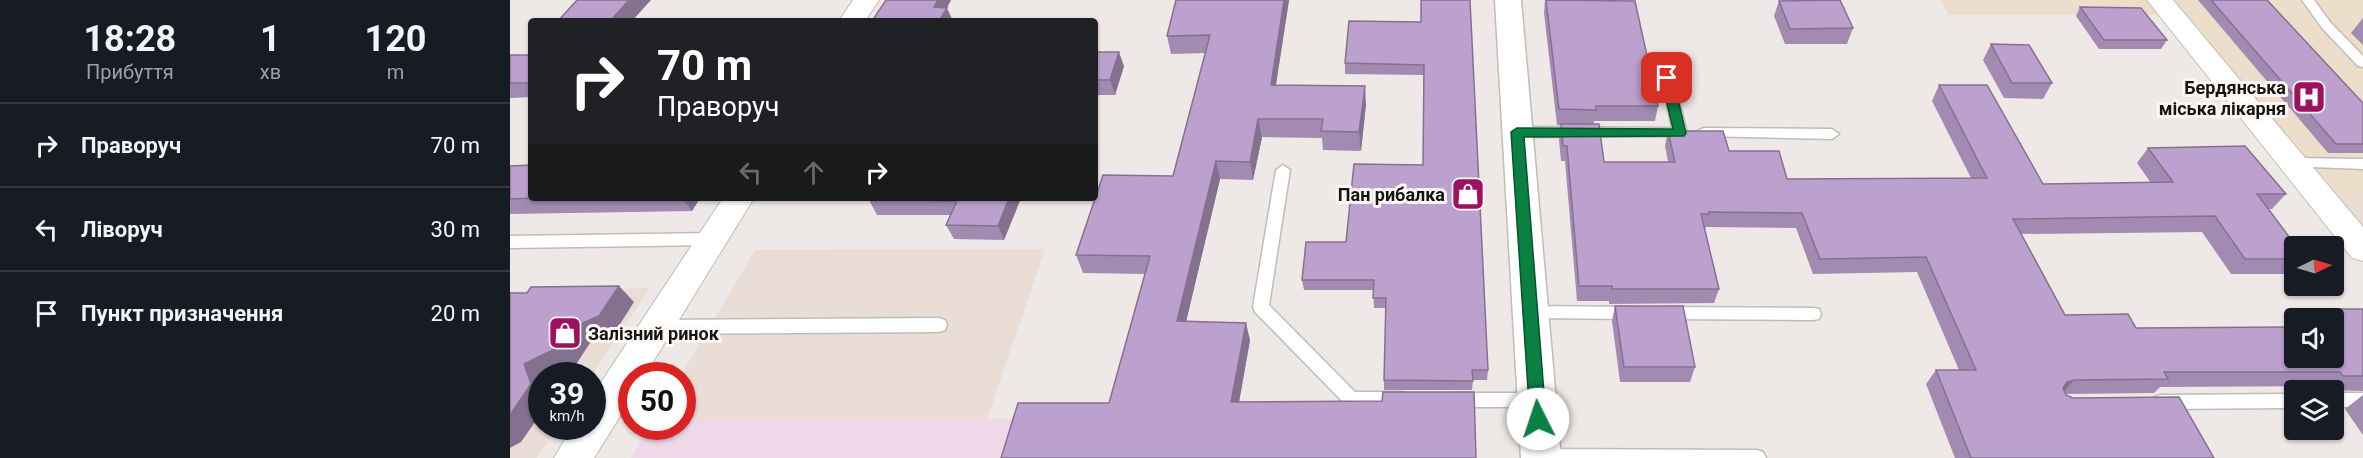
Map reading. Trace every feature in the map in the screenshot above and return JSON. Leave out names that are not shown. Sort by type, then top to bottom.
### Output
[{"type":"main road","points":[[1508,0],[1541,457]]},
{"type":"street","points":[[854,18],[866,0]]},
{"type":"street","points":[[2160,0],[2363,249]]},
{"type":"street","points":[[573,458],[737,201]]},
{"type":"lane","points":[[2308,0],[2326,25],[2363,63]]},
{"type":"lane","points":[[1663,59],[1680,133]]},
{"type":"lane","points":[[1517,132],[1832,134]]},
{"type":"lane","points":[[2292,163],[2363,164]]},
{"type":"lane","points":[[1283,170],[1261,307],[1351,399],[1537,400]]},
{"type":"lane","points":[[510,243],[713,239]]},
{"type":"lane","points":[[1530,312],[1813,314]]},
{"type":"lane","points":[[657,327],[939,325]]},
{"type":"lane","points":[[2344,400],[2363,400]]},
{"type":"lane","points":[[2143,402],[2284,401]]},
{"type":"lane","points":[[1541,457],[1757,458]]},
{"type":"shaded area","points":[[1940,0],[2153,0],[2165,15],[1949,15]]},
{"type":"shaded area","name":"Бердянська міська лікарня","points":[[2174,0],[2363,0],[2363,195],[2335,195]]},
{"type":"shaded area","points":[[2335,195],[2363,195],[2363,228]]},
{"type":"shaded area","points":[[1045,249],[987,420],[696,420],[696,362],[689,362],[755,250]]},
{"type":"shaded area","name":"Залізний ринок","points":[[650,288],[601,362],[528,362],[528,440],[549,440],[537,458],[510,458],[510,291]]},
{"type":"shaded area","points":[[1412,418],[1411,458],[631,458],[642,440],[696,440],[696,420]]},
{"type":"building","points":[[577,0],[629,0],[613,18],[561,18]]},
{"type":"building","points":[[886,0],[938,0],[934,7],[947,8],[941,18],[874,18]]},
{"type":"building","points":[[1176,0],[1284,0],[1271,85],[1365,86],[1359,132],[1321,131],[1323,119],[1258,119],[1250,162],[1216,161],[1177,321],[1246,323],[1231,402],[1382,401],[1383,392],[1474,392],[1476,458],[1001,458],[1018,403],[1109,403],[1150,256],[1076,255],[1094,201],[1098,201],[1098,190],[1103,175],[1173,176],[1210,35],[1167,36]]},
{"type":"building","points":[[1421,0],[1470,0],[1488,370],[1472,370],[1473,381],[1384,380],[1386,298],[1373,298],[1374,280],[1302,280],[1306,242],[1346,242],[1354,164],[1423,165],[1424,65],[1345,63],[1349,21],[1421,22]]},
{"type":"building","points":[[1546,0],[1635,1],[1658,106],[1596,106],[1596,110],[1559,109]]},
{"type":"building","points":[[1840,0],[1853,28],[1790,29],[1779,1]]},
{"type":"building","points":[[2211,0],[2267,0],[2363,103],[2363,144],[2336,144]]},
{"type":"building","points":[[2080,7],[2141,8],[2167,40],[2104,40]]},
{"type":"building","points":[[1991,44],[2029,45],[2052,83],[2012,83]]},
{"type":"building","points":[[1098,52],[1119,52],[1110,80],[1098,80]]},
{"type":"building","points":[[510,55],[528,55],[528,83],[510,83]]},
{"type":"building","points":[[1939,85],[1987,85],[2043,184],[2173,182],[2148,148],[2245,146],[2286,194],[2257,194],[2288,236],[2284,236],[2284,259],[2245,259],[2215,216],[2013,219],[2065,315],[2128,314],[2136,328],[2284,327],[2284,368],[2344,368],[2344,309],[2363,309],[2363,376],[2343,376],[2340,372],[2164,372],[2168,379],[2074,380],[2067,382],[2063,388],[2066,395],[2073,398],[2179,397],[2214,458],[1971,458],[1936,370],[1976,370],[1926,257],[1820,259],[1802,213],[1709,212],[1709,214],[1701,214],[1719,289],[1612,289],[1612,286],[1579,286],[1567,146],[1563,146],[1561,124],[1599,124],[1604,162],[1675,162],[1668,131],[1723,131],[1729,151],[1779,151],[1787,179],[1987,178]]},
{"type":"building","points":[[528,165],[528,198],[510,199],[510,166]]},
{"type":"building","points":[[957,201],[1008,201],[998,226],[946,225]]},
{"type":"building","points":[[619,286],[599,316],[573,327],[559,347],[524,364],[528,375],[528,388],[510,415],[510,293],[527,293],[531,287]]},
{"type":"building","points":[[1615,306],[1683,306],[1695,367],[1624,367]]},
{"type":"place","name":"Бердянська міська лікарня","points":[[2309,97]]},
{"type":"place","name":"Пан рибалка","points":[[1468,194]]},
{"type":"place","name":"Залізний ринок","points":[[565,333]]},
{"type":"route","points":[[1538,419],[1517,132],[1680,133],[1667,78]]}]
